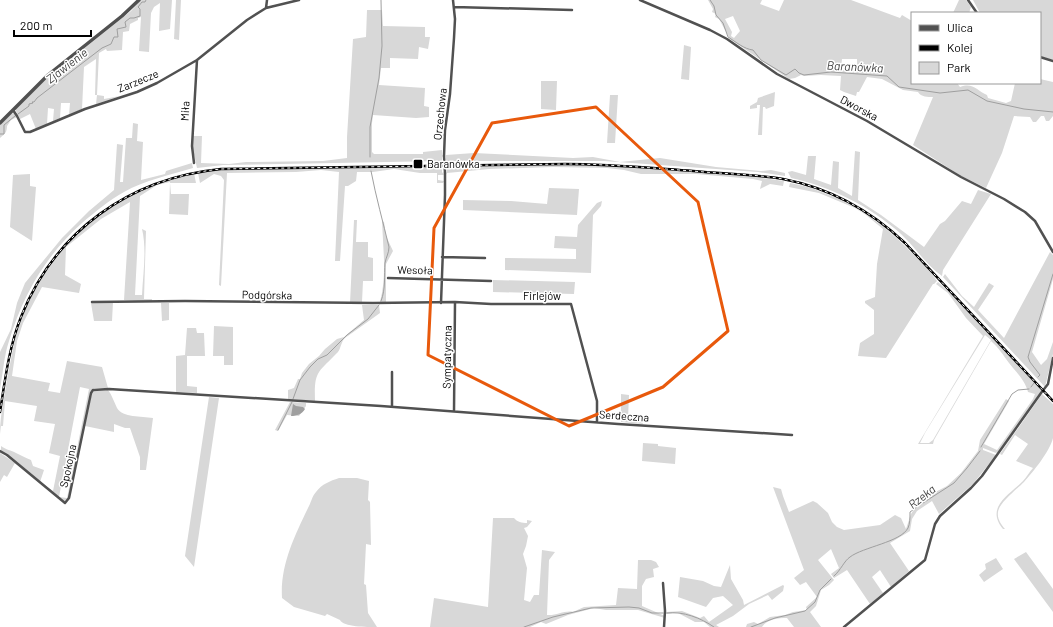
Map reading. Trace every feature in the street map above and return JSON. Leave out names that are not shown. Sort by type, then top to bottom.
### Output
[{"type":"street","points":[[0,123],[48,75],[129,10],[139,0]]},
{"type":"street","points":[[266,8],[267,0]]},
{"type":"street","name":"Zarzecze","points":[[13,110],[25,132],[30,132],[85,109],[137,92],[157,83],[197,60],[247,20],[266,8],[298,0]]},
{"type":"street","name":"Orzechowa","points":[[441,302],[445,195],[445,130],[450,94],[454,25],[453,0]]},
{"type":"street","name":"Dworska","points":[[640,0],[710,30],[727,39],[777,74],[867,121],[967,180],[1004,199],[1025,212],[1035,221],[1053,252]]},
{"type":"street","points":[[968,0],[976,12]]},
{"type":"street","points":[[454,7],[572,10]]},
{"type":"street","points":[[1041,57],[1053,61]]},
{"type":"street","name":"Miła","points":[[194,163],[192,146],[197,60]]},
{"type":"street","points":[[442,257],[485,258]]},
{"type":"street","name":"Wesoła","points":[[388,278],[491,281]]},
{"type":"street","name":"Podgórska","points":[[92,302],[441,302]]},
{"type":"street","name":"Firlejów","points":[[441,302],[491,304],[571,304],[597,401],[597,422]]},
{"type":"street","name":"Sympatyczna","points":[[454,412],[456,302]]},
{"type":"street","points":[[844,627],[925,560],[935,524],[940,516],[982,476],[1048,386],[1053,358]]},
{"type":"street","points":[[392,372],[392,407]]},
{"type":"street","name":"Serdeczna","points":[[109,389],[792,435]]},
{"type":"street","name":"Spokojna","points":[[0,451],[7,455],[65,503],[69,498],[91,393],[93,390],[109,389]]},
{"type":"street","points":[[663,583],[665,611],[664,627]]},
{"type":"highlighted area","points":[[596,107],[698,202],[728,331],[663,387],[569,426],[428,355],[434,228],[492,123]]},
{"type":"green space","points":[[141,0],[172,0],[170,29],[159,31],[160,3],[154,7],[151,13],[149,52],[139,51],[141,17],[130,24],[129,31],[123,32],[122,50],[107,51],[106,49],[99,53],[97,95],[95,95],[96,59],[84,67],[82,109],[69,115],[70,103],[61,103],[60,118],[53,121],[54,109],[48,108],[47,124],[36,129],[30,114],[20,119],[15,109],[51,75],[131,11]]},
{"type":"green space","points":[[176,0],[181,0],[179,40],[174,39]]},
{"type":"green space","points":[[708,0],[762,0],[760,4],[779,11],[784,0],[851,0],[900,18],[902,15],[911,20],[911,84],[958,84],[960,87],[968,85],[987,95],[988,98],[1006,103],[1011,101],[1015,84],[1041,84],[1041,79],[1053,82],[1053,116],[1049,121],[1046,121],[1044,116],[1041,116],[1036,122],[1033,122],[1030,117],[1014,116],[1002,153],[986,188],[961,176],[913,145],[933,97],[923,96],[918,92],[903,90],[882,79],[867,77],[856,96],[840,90],[841,76],[801,75],[789,79],[730,39],[719,19],[715,17],[716,14],[712,12],[713,9]],"holes":[[[733,16],[740,31],[734,38],[731,36],[732,32],[725,19]],[[842,59],[857,59],[857,70],[841,70]]]},
{"type":"green space","points":[[959,0],[966,0],[971,7],[969,12],[953,12]]},
{"type":"green space","points":[[973,0],[1053,0],[1053,60],[1041,56],[1041,12],[979,12]]},
{"type":"green space","points":[[367,10],[382,10],[383,26],[425,27],[425,37],[430,37],[428,49],[419,47],[418,59],[390,58],[390,68],[381,68],[379,85],[425,88],[424,106],[429,107],[429,117],[416,118],[373,115],[372,152],[374,154],[423,154],[423,152],[442,150],[442,161],[223,165],[197,168],[193,150],[193,136],[202,136],[201,163],[229,164],[246,162],[323,161],[347,158],[353,39],[366,37]]},
{"type":"green space","points":[[684,45],[691,47],[689,80],[681,79]]},
{"type":"green space","points":[[541,81],[557,81],[556,110],[541,109]]},
{"type":"green space","points":[[775,92],[774,106],[766,109],[763,107],[762,135],[758,135],[760,105],[757,105],[757,108],[750,109],[750,106],[757,102],[758,98]]},
{"type":"green space","points":[[97,95],[104,96],[104,99],[120,96],[96,104]]},
{"type":"green space","points":[[610,95],[618,95],[615,143],[607,143]]},
{"type":"green space","points":[[14,113],[17,117],[11,120],[7,126],[7,130],[0,138],[0,125]]},
{"type":"green space","points":[[133,123],[138,124],[137,141],[143,142],[141,180],[165,174],[166,171],[192,163],[193,168],[149,181],[118,195],[82,223],[57,248],[37,277],[21,308],[7,347],[0,389],[0,352],[11,329],[17,303],[25,283],[62,238],[89,211],[114,190],[117,144],[123,145],[120,182],[123,182],[126,138],[132,138]]},
{"type":"green space","points":[[855,151],[860,152],[858,200],[924,247],[940,224],[945,221],[962,201],[971,204],[978,190],[991,194],[943,270],[942,276],[931,267],[901,234],[863,206],[835,192],[791,178],[788,172],[792,171],[806,175],[808,156],[816,156],[814,179],[831,185],[833,161],[839,162],[838,188],[852,196]]},
{"type":"green space","points":[[474,153],[573,158],[593,157],[620,162],[660,158],[716,167],[761,171],[771,170],[785,173],[785,176],[758,172],[604,161],[446,161],[446,155]]},
{"type":"green space","points":[[581,165],[754,177],[784,181],[783,186],[770,184],[760,189],[762,181],[696,174],[641,174],[607,168],[553,167],[489,169],[447,173],[446,167]]},
{"type":"green space","points":[[442,167],[442,172],[444,175],[438,175],[438,180],[444,181],[443,183],[437,183],[437,173],[420,173],[394,169],[373,172],[357,172],[356,181],[348,186],[345,186],[340,261],[335,261],[339,172],[321,170],[296,172],[227,173],[221,286],[219,285],[224,180],[221,176],[214,174],[200,183],[198,173],[224,170]]},
{"type":"green space","points":[[194,173],[196,183],[170,183],[171,194],[189,194],[188,215],[169,214],[170,182],[157,185],[140,196],[135,295],[142,295],[144,254],[142,229],[146,231],[144,299],[152,299],[152,302],[124,300],[130,202],[101,219],[66,247],[65,275],[81,284],[79,293],[42,287],[23,323],[17,341],[12,376],[50,383],[48,391],[60,393],[67,361],[102,367],[108,388],[94,388],[90,392],[68,500],[64,501],[40,482],[53,491],[60,456],[49,453],[55,424],[34,421],[37,406],[5,401],[3,426],[1,426],[0,434],[0,426],[8,374],[15,340],[21,321],[40,281],[52,263],[66,246],[82,230],[117,203],[136,193],[157,184]],"holes":[[[80,387],[89,389],[67,498],[59,497]]]},
{"type":"green space","points":[[30,174],[30,186],[36,187],[32,241],[10,227],[13,175]]},
{"type":"green space","points":[[790,183],[812,188],[847,203],[872,218],[906,247],[937,281],[933,284],[886,358],[858,356],[860,343],[874,334],[874,310],[865,303],[865,301],[875,297],[877,264],[883,229],[855,208],[819,193],[789,187]]},
{"type":"green space","points":[[549,188],[579,189],[577,215],[463,210],[463,200],[511,201],[547,204]]},
{"type":"green space","points":[[602,201],[601,206],[593,215],[591,273],[505,270],[505,258],[576,259],[576,249],[554,248],[555,236],[577,237],[578,225],[597,203]]},
{"type":"green space","points":[[354,220],[357,220],[356,242],[368,242],[368,257],[373,258],[373,281],[363,281],[362,302],[350,303]]},
{"type":"green space","points":[[382,221],[384,222],[386,236],[393,251],[386,264],[386,302],[380,302],[384,272]]},
{"type":"green space","points":[[1050,252],[1053,255],[1053,279],[1032,352],[1041,365],[1047,359],[1053,342],[1053,354],[1045,387],[943,277],[945,274],[962,296],[974,307],[989,283],[994,286],[978,310],[1004,338]]},
{"type":"green space","points":[[493,280],[575,282],[574,294],[493,292]]},
{"type":"green space","points":[[938,282],[950,293],[1042,391],[998,452],[996,453],[983,448],[983,450],[996,455],[973,484],[939,514],[932,501],[917,511],[912,519],[910,531],[890,543],[909,571],[891,587],[880,570],[872,577],[883,593],[870,604],[847,570],[834,578],[831,574],[839,568],[831,549],[818,560],[834,580],[821,590],[816,606],[810,612],[821,627],[794,627],[787,618],[767,622],[762,627],[746,627],[747,624],[754,622],[758,624],[770,617],[807,610],[806,607],[817,597],[806,582],[800,585],[794,578],[804,570],[773,487],[781,489],[789,512],[813,501],[828,513],[832,522],[837,527],[844,530],[880,525],[895,515],[901,518],[906,529],[911,514],[920,500],[947,486],[961,473],[978,451],[980,440],[1006,399],[1009,401],[984,444],[997,450],[1033,399],[1035,394],[1028,392],[1020,376],[991,341],[933,444],[918,444],[983,336],[966,318],[948,293],[936,284]],"holes":[[[985,335],[991,340],[933,440],[929,443],[920,443]]]},
{"type":"green space","points":[[113,302],[112,321],[94,321],[91,303]]},
{"type":"green space","points":[[161,303],[169,303],[169,320],[162,321]]},
{"type":"green space","points":[[362,305],[379,305],[380,313],[345,338],[338,352],[319,373],[315,383],[315,401],[288,399],[288,390],[294,388],[298,379],[300,379],[302,373],[309,364],[337,339],[344,337],[364,320]]},
{"type":"green space","points":[[214,326],[233,327],[233,365],[224,365],[224,356],[213,356]]},
{"type":"green space","points":[[187,328],[196,328],[197,333],[204,333],[205,356],[187,356],[187,386],[197,387],[197,393],[176,392],[176,356],[185,355]]},
{"type":"green space","points":[[95,390],[108,390],[117,408],[123,414],[153,418],[146,470],[140,470],[140,457],[130,428],[125,428],[114,424],[114,432],[85,426],[92,393]]},
{"type":"green space","points":[[621,394],[629,395],[628,419],[641,420],[643,424],[621,422]]},
{"type":"green space","points":[[1042,394],[1053,404],[1053,438],[1045,455],[1036,467],[999,508],[998,517],[1005,529],[1003,529],[998,521],[997,514],[998,508],[1001,502],[1023,481],[1033,468],[1016,461],[1028,444],[1015,435],[1002,455],[1000,454]]},
{"type":"green space","points":[[209,397],[219,398],[194,567],[185,556]]},
{"type":"green space","points":[[290,402],[306,403],[306,406],[299,416],[287,415],[278,431],[275,430]]},
{"type":"green space","points":[[643,443],[658,444],[658,446],[676,448],[675,464],[642,461]]},
{"type":"green space","points":[[1,446],[31,460],[33,466],[44,470],[40,482],[1,451]]},
{"type":"green space","points":[[0,453],[15,463],[7,477],[4,475],[0,482]]},
{"type":"green space","points":[[339,478],[357,478],[369,481],[368,500],[370,502],[371,545],[366,544],[364,584],[366,585],[368,613],[377,627],[346,624],[327,614],[325,616],[294,607],[282,598],[283,575],[289,552],[309,506],[318,489]]},
{"type":"green space","points":[[493,518],[514,518],[525,523],[527,523],[527,520],[532,521],[527,527],[524,528],[528,536],[523,554],[527,568],[524,600],[530,602],[534,595],[539,595],[542,550],[555,552],[549,560],[547,615],[573,612],[584,607],[616,605],[618,588],[637,589],[638,560],[651,560],[656,562],[659,567],[653,569],[654,577],[646,579],[642,586],[642,606],[665,616],[665,618],[638,610],[606,610],[594,608],[568,615],[546,624],[541,622],[530,627],[430,627],[434,598],[488,607]]},
{"type":"green space","points":[[1026,552],[1053,589],[1053,612],[1014,559]]},
{"type":"green space","points":[[996,558],[1003,569],[984,582],[979,575],[986,569],[985,564]]},
{"type":"green space","points":[[730,565],[731,579],[743,600],[744,605],[783,585],[783,591],[772,600],[768,595],[749,604],[733,616],[716,625],[719,627],[710,627],[704,622],[695,622],[678,613],[666,614],[666,612],[682,611],[700,618],[704,616],[709,622],[733,605],[723,596],[713,598],[706,607],[678,597],[680,577],[703,581],[714,586],[721,587]]},
{"type":"shaded area","points":[[293,404],[305,409],[295,416],[291,416]]},
{"type":"waterway","name":"Zjawienie","points":[[18,114],[102,48],[111,44],[114,37],[118,37],[117,29],[126,27],[125,22],[130,18],[140,16],[140,9],[138,7],[146,0]]},
{"type":"waterway","points":[[370,157],[370,127],[379,78],[382,46],[381,0]]},
{"type":"waterway","name":"Baranówka","points":[[710,0],[714,6],[716,15],[723,23],[728,37],[743,47],[753,50],[761,60],[786,75],[795,69],[804,75],[831,72],[887,76],[899,87],[940,93],[968,90],[987,101],[1024,109],[1053,112]]},
{"type":"waterway","name":"Zjawienie","points":[[0,134],[4,134],[4,125],[15,116]]},
{"type":"waterway","points":[[371,171],[389,247],[385,263],[384,287],[381,301]]},
{"type":"waterway","name":"Rzeka","points":[[1038,377],[1040,375],[1028,357],[1053,274]]},
{"type":"waterway","points":[[293,399],[300,380],[310,367],[318,359],[327,355],[347,335],[368,319],[379,305]]},
{"type":"waterway","name":"Rzeka","points":[[1031,387],[1034,383]]},
{"type":"waterway","name":"Rzeka","points":[[981,447],[1012,394],[1018,390],[1029,389]]},
{"type":"waterway","points":[[278,430],[292,402]]},
{"type":"waterway","name":"Rzeka","points":[[834,576],[846,561],[856,553],[890,541],[904,533],[909,526],[910,512],[954,483],[980,451]]},
{"type":"waterway","name":"Rzeka","points":[[751,627],[775,618],[805,611],[815,602],[820,590],[831,579]]},
{"type":"waterway","points":[[524,627],[553,617],[591,608],[629,607],[639,608],[652,613],[663,613]]},
{"type":"waterway","points":[[667,613],[679,613],[692,616],[714,627]]},
{"type":"railway","points":[[0,412],[8,364],[17,328],[36,286],[54,259],[75,235],[100,214],[127,197],[156,184],[188,174],[221,169],[565,164],[629,166],[761,176],[783,179],[817,188],[849,202],[892,231],[905,243],[1053,401]]},
{"type":"place","name":"Baranówka","points":[[418,164]]}]
